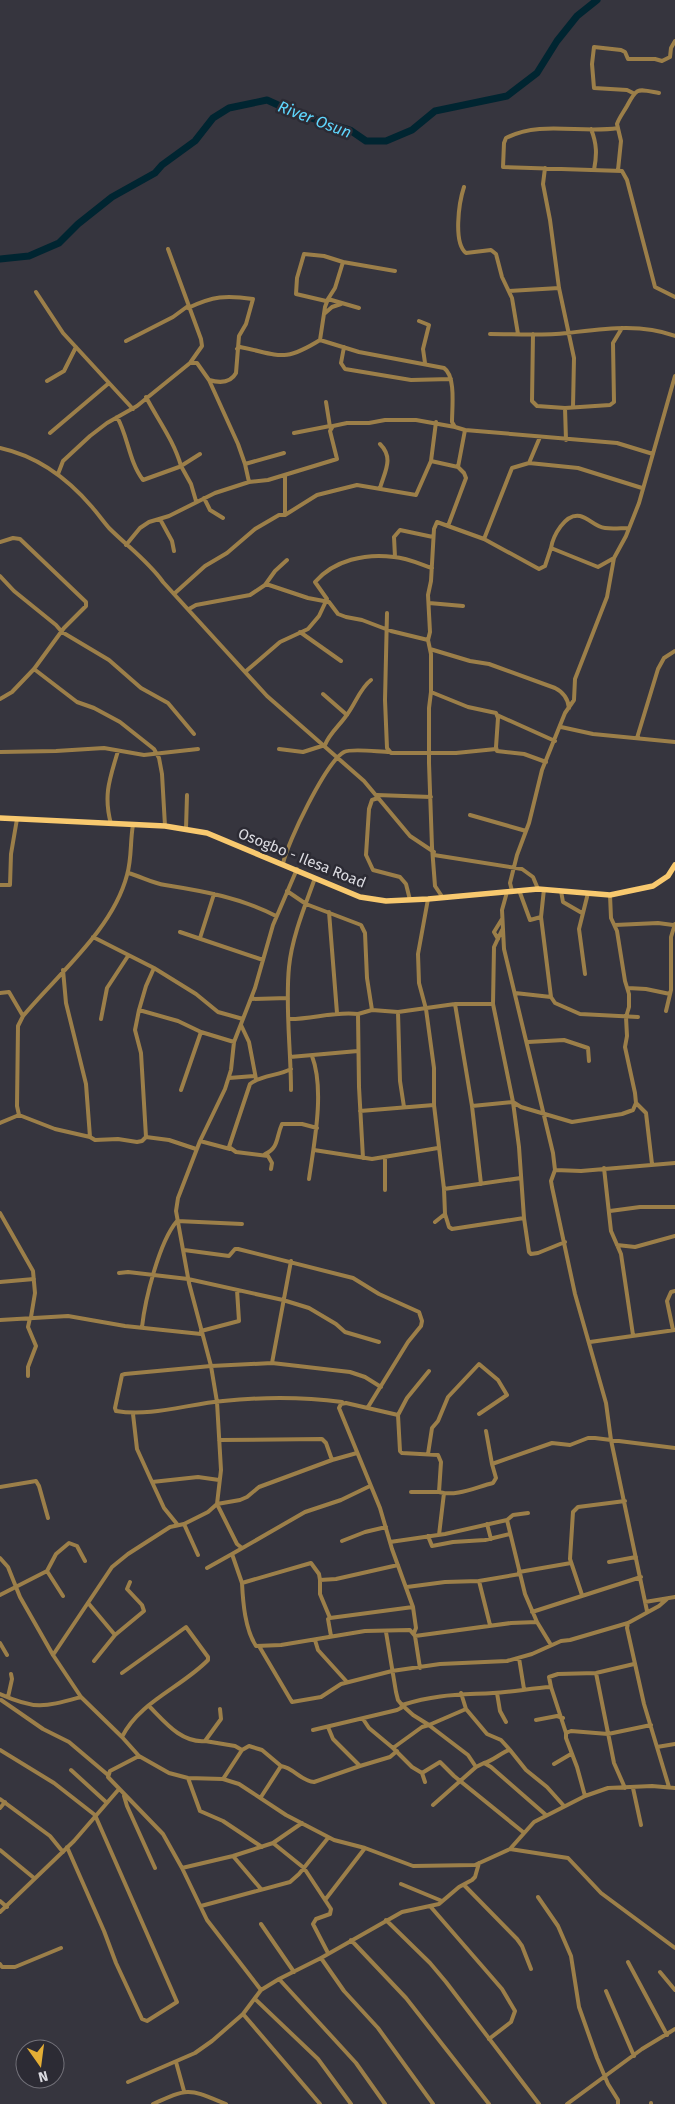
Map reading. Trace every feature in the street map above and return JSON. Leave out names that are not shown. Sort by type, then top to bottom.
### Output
[{"type":"main road","name":"Osogbo - Ilesa Road","points":[[0,818],[165,826],[207,833],[297,869],[360,897],[386,900],[443,898],[541,889],[610,895],[653,886],[668,876],[675,864]]},
{"type":"street","points":[[659,93],[640,91],[633,93],[627,90],[594,88],[592,64],[594,47],[621,50],[625,52],[628,59],[655,59],[662,61],[670,57],[671,48],[675,41]]},
{"type":"street","points":[[618,170],[621,141],[616,124],[633,93]]},
{"type":"street","points":[[618,128],[591,130],[551,128],[514,134],[506,138],[504,143],[503,167],[618,170],[624,173],[655,287],[675,297]]},
{"type":"street","points":[[591,130],[596,141],[597,156],[594,170]]},
{"type":"street","points":[[546,168],[543,184],[559,288],[574,358],[573,407]]},
{"type":"street","points":[[464,187],[458,214],[463,251],[466,253],[494,250],[502,277],[509,291],[518,334]]},
{"type":"street","points":[[58,474],[60,465],[69,455],[107,423],[133,409],[190,363],[202,346],[168,248]]},
{"type":"street","points":[[359,308],[296,294],[300,262],[304,254],[324,256],[343,262],[395,271]]},
{"type":"street","points":[[320,340],[327,300],[335,288],[343,262]]},
{"type":"street","points":[[509,291],[559,288]]},
{"type":"street","points":[[36,292],[62,333],[133,409]]},
{"type":"street","points":[[126,341],[173,317],[188,307],[210,298],[225,296],[253,299],[246,324],[239,336],[236,373],[233,378],[224,382],[208,380]]},
{"type":"street","points":[[324,314],[332,307],[341,304]]},
{"type":"street","points":[[419,321],[429,326],[423,349],[425,364]]},
{"type":"street","points":[[533,334],[533,404],[544,407],[564,408],[610,405],[614,402],[613,343],[622,328]]},
{"type":"street","points":[[490,334],[568,333],[622,328],[667,332],[675,336]]},
{"type":"street","points":[[237,349],[240,347],[270,355],[291,355],[320,340],[386,357],[396,357],[444,368],[448,370],[451,379],[452,422],[455,426]]},
{"type":"street","points":[[47,380],[64,371],[76,347]]},
{"type":"street","points":[[344,347],[341,363],[342,367],[346,369],[411,380],[451,379]]},
{"type":"street","points":[[190,363],[197,364],[208,380],[238,444],[249,482]]},
{"type":"street","points":[[541,916],[530,920],[513,891],[510,882],[539,780],[560,727],[575,697],[575,679],[607,597],[614,558],[628,528],[642,488],[675,376]]},
{"type":"street","points":[[50,433],[90,397],[109,383]]},
{"type":"street","points":[[146,398],[172,442],[180,466],[191,484],[196,501]]},
{"type":"street","points":[[126,545],[144,524],[180,511],[196,501],[215,493],[249,482],[285,476],[337,459],[326,402]]},
{"type":"street","points":[[564,408],[566,440]]},
{"type":"street","points":[[117,417],[126,434],[134,463],[143,480],[180,466],[200,454]]},
{"type":"street","points":[[294,433],[342,424],[369,423],[384,420],[436,422],[465,430],[617,443],[653,454]]},
{"type":"street","points":[[175,593],[205,566],[228,553],[255,529],[279,515],[285,515],[317,495],[358,485],[416,495],[431,461],[436,422]]},
{"type":"street","points":[[458,467],[465,430]]},
{"type":"street","points":[[529,463],[540,437]]},
{"type":"street","points":[[380,444],[387,452],[388,458],[380,488]]},
{"type":"street","points":[[0,448],[22,454],[58,474],[92,506],[126,545],[153,568],[163,582],[175,593],[266,696],[325,745],[364,781],[410,836],[434,853],[514,867],[529,873],[541,889],[541,916],[551,997],[555,1002],[580,1014],[638,1017]]},
{"type":"street","points":[[245,464],[284,453]]},
{"type":"street","points":[[431,461],[458,467],[466,475],[448,526]]},
{"type":"street","points":[[484,539],[512,468],[529,463],[578,468],[642,488]]},
{"type":"street","points":[[285,476],[285,515]]},
{"type":"street","points":[[204,498],[210,510],[223,518]]},
{"type":"street","points":[[443,898],[435,886],[428,708],[431,692],[428,640],[430,632],[429,603],[433,537],[436,523],[484,539],[539,569],[545,566],[557,532],[570,517],[582,516],[605,528],[628,528]]},
{"type":"street","points":[[160,519],[172,541],[174,551]]},
{"type":"street","points":[[395,556],[394,537],[400,530],[433,537]]},
{"type":"street","points":[[0,542],[13,538],[20,539],[74,592],[85,599],[86,606],[12,692],[0,699]]},
{"type":"street","points":[[551,548],[598,567],[614,558]]},
{"type":"street","points":[[244,672],[280,642],[308,629],[316,620],[327,599],[315,583],[326,571],[336,565],[366,556],[395,556],[432,568]]},
{"type":"street","points":[[189,609],[196,605],[250,595],[265,585],[275,571],[287,560]]},
{"type":"street","points":[[0,576],[14,592],[56,625],[62,632],[103,656],[127,674],[141,688],[168,703],[194,734]]},
{"type":"street","points":[[265,585],[303,597],[329,602],[342,616],[362,620],[428,640]]},
{"type":"street","points":[[429,603],[463,606]]},
{"type":"street","points":[[387,613],[386,744],[391,752]]},
{"type":"street","points":[[300,632],[341,661]]},
{"type":"street","points":[[430,649],[470,661],[489,664],[555,688],[562,692],[568,700],[569,708]]},
{"type":"street","points":[[637,738],[658,669],[664,658],[675,651]]},
{"type":"street","points":[[34,668],[77,702],[94,708],[120,722],[153,752],[158,754],[198,749]]},
{"type":"street","points":[[279,749],[303,752],[325,745],[329,737],[347,716],[364,687],[371,680]]},
{"type":"street","points":[[431,692],[468,707],[494,712],[555,741]]},
{"type":"street","points":[[324,694],[347,716]]},
{"type":"street","points":[[496,749],[497,715]]},
{"type":"street","points":[[560,727],[593,734],[675,742]]},
{"type":"street","points":[[0,752],[56,752],[98,748],[138,755],[153,752]]},
{"type":"street","points":[[283,864],[287,848],[323,776],[342,753],[349,750],[460,753],[496,749],[503,753],[508,751],[531,755],[546,762]]},
{"type":"street","points":[[112,824],[107,809],[107,791],[118,751]]},
{"type":"street","points":[[158,754],[163,781],[165,826]]},
{"type":"street","points":[[186,829],[187,795]]},
{"type":"street","points":[[410,900],[406,884],[400,877],[373,870],[367,860],[369,809],[372,800],[378,797],[431,797]]},
{"type":"street","points":[[470,816],[526,830]]},
{"type":"street","points":[[0,885],[10,885],[17,819]]},
{"type":"street","points":[[19,1114],[17,1106],[18,1026],[23,1016],[93,937],[113,911],[128,874],[133,825]]},
{"type":"street","points":[[242,1548],[237,1544],[217,1504],[221,1470],[217,1402],[211,1366],[188,1279],[176,1211],[178,1198],[196,1149],[229,1078],[234,1042],[251,999],[276,916],[297,869]]},
{"type":"street","points":[[128,874],[163,885],[214,894],[260,908],[276,916]]},
{"type":"street","points":[[291,1090],[288,998],[291,953],[315,878]]},
{"type":"street","points":[[287,891],[306,904],[356,922],[364,930],[367,978],[372,1010]]},
{"type":"street","points":[[498,939],[494,932],[502,919],[513,891]]},
{"type":"street","points":[[561,891],[564,902],[582,914]]},
{"type":"street","points":[[585,974],[579,929],[582,914],[589,898],[588,893]]},
{"type":"street","points":[[200,938],[214,894]]},
{"type":"street","points":[[610,895],[611,918],[615,925],[630,1001],[626,1017],[627,1036],[625,1047],[636,1104],[646,1113],[652,1164]]},
{"type":"street","points":[[428,899],[418,954],[419,983],[426,1010],[434,1068],[434,1105],[444,1189],[445,1214],[449,1227],[452,1229],[524,1218]]},
{"type":"street","points":[[329,912],[337,1013]]},
{"type":"street","points":[[502,919],[504,949],[528,1042],[542,1112],[553,1153],[555,1170],[551,1181],[575,1294],[606,1403],[611,1440],[647,1612]]},
{"type":"street","points":[[615,925],[674,924],[671,937],[672,982],[666,1011]]},
{"type":"street","points":[[503,929],[494,947],[493,1004],[513,1102],[529,1252],[531,1254],[538,1253],[565,1242]]},
{"type":"street","points":[[180,932],[263,960]]},
{"type":"street","points":[[93,937],[154,968],[196,994],[218,1012],[243,1019]]},
{"type":"street","points":[[101,1019],[107,988],[128,956]]},
{"type":"street","points":[[146,1137],[141,1054],[135,1030],[138,1010],[154,968]]},
{"type":"street","points":[[63,970],[66,1003],[86,1084],[90,1137]]},
{"type":"street","points":[[628,988],[646,989],[670,994]]},
{"type":"street","points":[[0,993],[9,992],[23,1016]]},
{"type":"street","points":[[515,993],[551,997]]},
{"type":"street","points":[[251,999],[288,998]]},
{"type":"street","points":[[455,1004],[472,1106],[481,1184]]},
{"type":"street","points":[[290,1019],[314,1018],[337,1013],[358,1014],[372,1010],[398,1012],[426,1010],[455,1004],[493,1004]]},
{"type":"street","points":[[138,1010],[178,1021],[201,1032],[234,1042]]},
{"type":"street","points":[[398,1012],[400,1081],[404,1107]]},
{"type":"street","points":[[358,1014],[363,1158]]},
{"type":"street","points":[[230,1149],[231,1140],[247,1090],[255,1078],[254,1061],[249,1042],[241,1025]]},
{"type":"street","points":[[181,1090],[201,1032]]},
{"type":"street","points":[[528,1042],[564,1040],[574,1042],[588,1048],[589,1061]]},
{"type":"street","points":[[290,1057],[358,1051]]},
{"type":"street","points":[[309,1179],[317,1128],[316,1068],[312,1056]]},
{"type":"street","points":[[229,1078],[255,1078],[284,1073],[291,1069]]},
{"type":"street","points":[[472,1106],[513,1102],[521,1107],[563,1120],[579,1122],[629,1112],[633,1110],[636,1104]]},
{"type":"street","points":[[360,1111],[434,1105]]},
{"type":"street","points":[[0,1123],[19,1114],[56,1129],[90,1137],[95,1140],[118,1139],[137,1142],[142,1141],[146,1137]]},
{"type":"street","points":[[200,1141],[236,1152],[265,1154],[276,1147],[282,1124],[302,1124],[317,1128]]},
{"type":"street","points":[[146,1137],[169,1140],[196,1149]]},
{"type":"street","points":[[314,1150],[363,1158],[385,1157],[438,1148]]},
{"type":"street","points":[[265,1154],[270,1159],[271,1169]]},
{"type":"street","points":[[385,1157],[385,1190]]},
{"type":"street","points":[[555,1170],[606,1169],[675,1163]]},
{"type":"street","points":[[606,1169],[611,1231],[625,1274],[634,1335]]},
{"type":"street","points":[[444,1189],[521,1178]]},
{"type":"street","points":[[610,1211],[640,1207],[675,1207]]},
{"type":"street","points":[[0,1214],[31,1264],[34,1279],[35,1293],[28,1327],[36,1346],[28,1367],[28,1376]]},
{"type":"street","points":[[435,1222],[445,1214]]},
{"type":"street","points":[[177,1221],[242,1224]]},
{"type":"street","points":[[142,1327],[152,1276],[171,1228],[177,1221]]},
{"type":"street","points":[[617,1245],[634,1247],[675,1236]]},
{"type":"street","points":[[184,1250],[229,1256],[235,1249],[238,1249],[291,1261],[353,1278],[379,1294],[419,1312],[422,1321],[421,1326],[408,1342],[368,1407]]},
{"type":"street","points":[[272,1363],[291,1261]]},
{"type":"street","points":[[119,1273],[188,1279],[283,1300],[309,1308],[336,1324],[345,1332],[378,1342]]},
{"type":"street","points":[[0,1282],[34,1279]]},
{"type":"street","points":[[0,1320],[68,1316],[142,1327],[201,1332],[239,1321],[237,1290]]},
{"type":"street","points":[[590,1342],[674,1330],[667,1302],[668,1295],[675,1291]]},
{"type":"street","points":[[381,1387],[365,1376],[350,1372],[272,1363],[211,1366],[122,1375],[116,1409],[133,1414],[217,1402],[297,1398],[342,1402],[398,1415]]},
{"type":"street","points":[[428,1454],[432,1428],[438,1421],[448,1397],[479,1364],[498,1380],[507,1395],[479,1414]]},
{"type":"street","points":[[429,1371],[407,1398],[398,1415],[400,1451],[402,1453],[438,1455],[440,1459],[439,1534]]},
{"type":"street","points":[[342,1402],[339,1408],[380,1508],[413,1607],[416,1628],[414,1635],[420,1668]]},
{"type":"street","points":[[133,1414],[137,1449],[164,1508],[177,1524]]},
{"type":"street","points":[[411,1492],[458,1493],[493,1483],[496,1478],[486,1431]]},
{"type":"street","points":[[492,1464],[552,1443],[570,1445],[588,1438],[675,1448]]},
{"type":"street","points":[[219,1440],[322,1440],[326,1443],[332,1460]]},
{"type":"street","points":[[53,1655],[112,1568],[128,1554],[177,1524],[184,1524],[208,1512],[217,1504],[240,1500],[248,1497],[259,1487],[332,1460],[357,1453]]},
{"type":"street","points":[[152,1482],[198,1477],[219,1480]]},
{"type":"street","points":[[0,1487],[36,1481],[48,1518]]},
{"type":"street","points":[[207,1568],[305,1512],[341,1500],[370,1486]]},
{"type":"street","points":[[582,1595],[571,1563],[574,1510],[578,1507],[625,1501]]},
{"type":"street","points":[[390,1542],[507,1520],[513,1515],[528,1513]]},
{"type":"street","points":[[507,1520],[524,1594],[537,1622],[551,1645]]},
{"type":"street","points":[[184,1524],[198,1555]]},
{"type":"street","points":[[487,1524],[491,1538]]},
{"type":"street","points":[[342,1541],[365,1532],[386,1527]]},
{"type":"street","points":[[428,1536],[432,1546],[510,1534]]},
{"type":"street","points":[[0,1595],[47,1571],[56,1554],[69,1543],[77,1546],[85,1561]]},
{"type":"street","points":[[232,1554],[242,1582],[247,1619],[252,1640],[256,1646],[282,1645],[365,1632],[410,1630],[414,1635]]},
{"type":"street","points":[[609,1562],[636,1557]]},
{"type":"street","points":[[0,1558],[8,1567],[16,1586],[53,1655],[81,1697],[122,1736],[138,1756],[169,1773],[188,1778],[223,1779],[239,1784],[328,1838],[365,1848],[413,1866],[479,1863],[510,1849],[523,1832],[534,1822],[585,1796],[608,1788],[652,1786],[675,1788]]},
{"type":"street","points":[[242,1582],[311,1563],[319,1574],[320,1594],[330,1618],[328,1619],[331,1636]]},
{"type":"street","points":[[407,1587],[445,1582],[479,1581],[571,1563]]},
{"type":"street","points":[[320,1580],[336,1579],[398,1565]]},
{"type":"street","points":[[47,1571],[64,1596]]},
{"type":"street","points":[[532,1612],[641,1577]]},
{"type":"street","points":[[479,1581],[490,1626]]},
{"type":"street","points":[[94,1661],[115,1635],[144,1611],[142,1605],[127,1589],[130,1582]]},
{"type":"street","points":[[646,1602],[675,1596]]},
{"type":"street","points":[[260,1646],[292,1702],[321,1697],[337,1686],[347,1682],[392,1671],[440,1664],[492,1662],[519,1658],[562,1641],[628,1623],[645,1615],[667,1598]]},
{"type":"street","points":[[88,1604],[115,1635]]},
{"type":"street","points":[[330,1618],[413,1607]]},
{"type":"street","points":[[414,1635],[537,1622]]},
{"type":"street","points":[[628,1623],[627,1628],[634,1664],[669,1787]]},
{"type":"street","points":[[622,1625],[627,1628]]},
{"type":"street","points":[[122,1673],[184,1628],[188,1628],[208,1660],[197,1671],[134,1718],[122,1736]]},
{"type":"street","points":[[386,1632],[398,1700],[413,1715],[429,1724],[468,1755],[476,1767]]},
{"type":"street","points":[[316,1640],[318,1650],[347,1682]]},
{"type":"street","points":[[0,1643],[7,1655]]},
{"type":"street","points":[[519,1658],[524,1689]]},
{"type":"street","points":[[585,1796],[566,1738],[563,1718],[549,1677],[558,1674],[596,1673],[634,1664]]},
{"type":"street","points":[[596,1673],[614,1763],[625,1788]]},
{"type":"street","points":[[8,1698],[12,1679],[11,1674]]},
{"type":"street","points":[[313,1730],[397,1710],[402,1705],[422,1698],[460,1693],[497,1693],[551,1687]]},
{"type":"street","points":[[460,1693],[466,1709],[487,1734],[501,1740],[526,1770],[547,1787],[564,1806]]},
{"type":"street","points":[[497,1693],[500,1711],[506,1722]]},
{"type":"street","points":[[1,1698],[8,1698],[30,1706],[43,1706],[81,1697]]},
{"type":"street","points":[[1,1698],[43,1729],[68,1742],[108,1776],[163,1834],[207,1920],[261,1990]]},
{"type":"street","points":[[149,1706],[172,1729],[185,1738],[235,1746],[242,1750]]},
{"type":"street","points":[[205,1740],[221,1719],[220,1709]]},
{"type":"street","points":[[223,1779],[242,1750],[249,1746],[262,1750],[280,1766],[289,1767],[307,1781],[314,1782],[382,1760],[429,1724],[466,1709]]},
{"type":"street","points":[[536,1720],[557,1716],[563,1718]]},
{"type":"street","points":[[363,1719],[369,1728],[422,1773],[425,1782]]},
{"type":"street","points":[[566,1733],[571,1731],[608,1734],[651,1725]]},
{"type":"street","points":[[328,1727],[334,1739],[360,1766]]},
{"type":"street","points":[[657,1747],[675,1744]]},
{"type":"street","points":[[0,1750],[54,1783],[95,1815],[177,2002],[147,2021],[142,2020],[135,2000],[119,1970],[67,1847]]},
{"type":"street","points":[[433,1805],[476,1767],[501,1755],[506,1750],[510,1750]]},
{"type":"street","points":[[554,1764],[571,1754]]},
{"type":"street","points":[[108,1776],[108,1772],[114,1768],[138,1756]]},
{"type":"street","points":[[422,1773],[440,1762],[461,1782],[523,1832]]},
{"type":"street","points":[[484,1764],[491,1767],[546,1815]]},
{"type":"street","points":[[261,1798],[280,1766]]},
{"type":"street","points":[[71,1770],[106,1802]]},
{"type":"street","points":[[188,1778],[200,1811],[224,1821],[262,1847]]},
{"type":"street","points":[[633,1788],[641,1825]]},
{"type":"street","points":[[0,1912],[63,1852],[119,1789]]},
{"type":"street","points":[[124,1794],[127,1806],[155,1868]]},
{"type":"street","points":[[0,1799],[50,1836],[63,1852]]},
{"type":"street","points":[[0,1808],[5,1802]]},
{"type":"street","points":[[182,1868],[262,1847],[272,1843],[302,1823]]},
{"type":"street","points":[[201,1906],[290,1882],[328,1838]]},
{"type":"street","points":[[272,1843],[304,1868],[325,1900],[331,1912],[316,1919],[313,1924],[328,1953]]},
{"type":"street","points":[[325,1900],[365,1848]]},
{"type":"street","points":[[510,1849],[568,1858],[600,1893],[675,1948]]},
{"type":"street","points":[[0,1850],[34,1878]]},
{"type":"street","points":[[233,1856],[262,1889]]},
{"type":"street","points":[[128,2082],[176,2062],[212,2041],[243,2014],[261,1990],[279,1978],[321,1958],[402,1912],[430,1906],[442,1901],[475,1877],[479,1863]]},
{"type":"street","points":[[401,1884],[442,1901]]},
{"type":"street","points":[[464,1885],[517,1939],[522,1946],[531,1969]]},
{"type":"street","points":[[538,1897],[558,1926],[571,1956],[579,2007],[597,2058],[606,2075],[608,2084],[618,2100],[618,2104]]},
{"type":"street","points":[[0,1901],[7,1907]]},
{"type":"street","points":[[430,1906],[502,1988],[515,2011],[511,2022],[489,2039]]},
{"type":"street","points":[[386,1920],[430,1963],[540,2104]]},
{"type":"street","points":[[261,1924],[294,1972]]},
{"type":"street","points":[[351,1940],[406,1998],[488,2104]]},
{"type":"street","points":[[0,1964],[2,1968],[15,1967],[62,1948]]},
{"type":"street","points":[[321,1958],[344,1991],[383,2035],[434,2104]]},
{"type":"street","points":[[628,1962],[667,2035]]},
{"type":"street","points":[[660,1972],[675,1990]]},
{"type":"street","points":[[279,1978],[356,2063],[385,2104]]},
{"type":"street","points":[[606,1991],[634,2056]]},
{"type":"street","points":[[255,1999],[318,2059],[351,2104]]},
{"type":"street","points":[[243,2014],[319,2104]]},
{"type":"street","points":[[567,2104],[642,2049],[675,2029]]},
{"type":"street","points":[[176,2062],[184,2091]]},
{"type":"street","points":[[153,2104],[184,2091],[194,2091],[226,2104]]},
{"type":"waterway","name":"River Osun","points":[[0,259],[29,256],[59,243],[78,224],[112,197],[155,173],[162,165],[195,141],[213,118],[229,108],[267,100],[298,114],[350,130],[366,141],[386,141],[412,130],[435,111],[507,96],[537,73],[557,41],[577,16],[597,0]]}]
